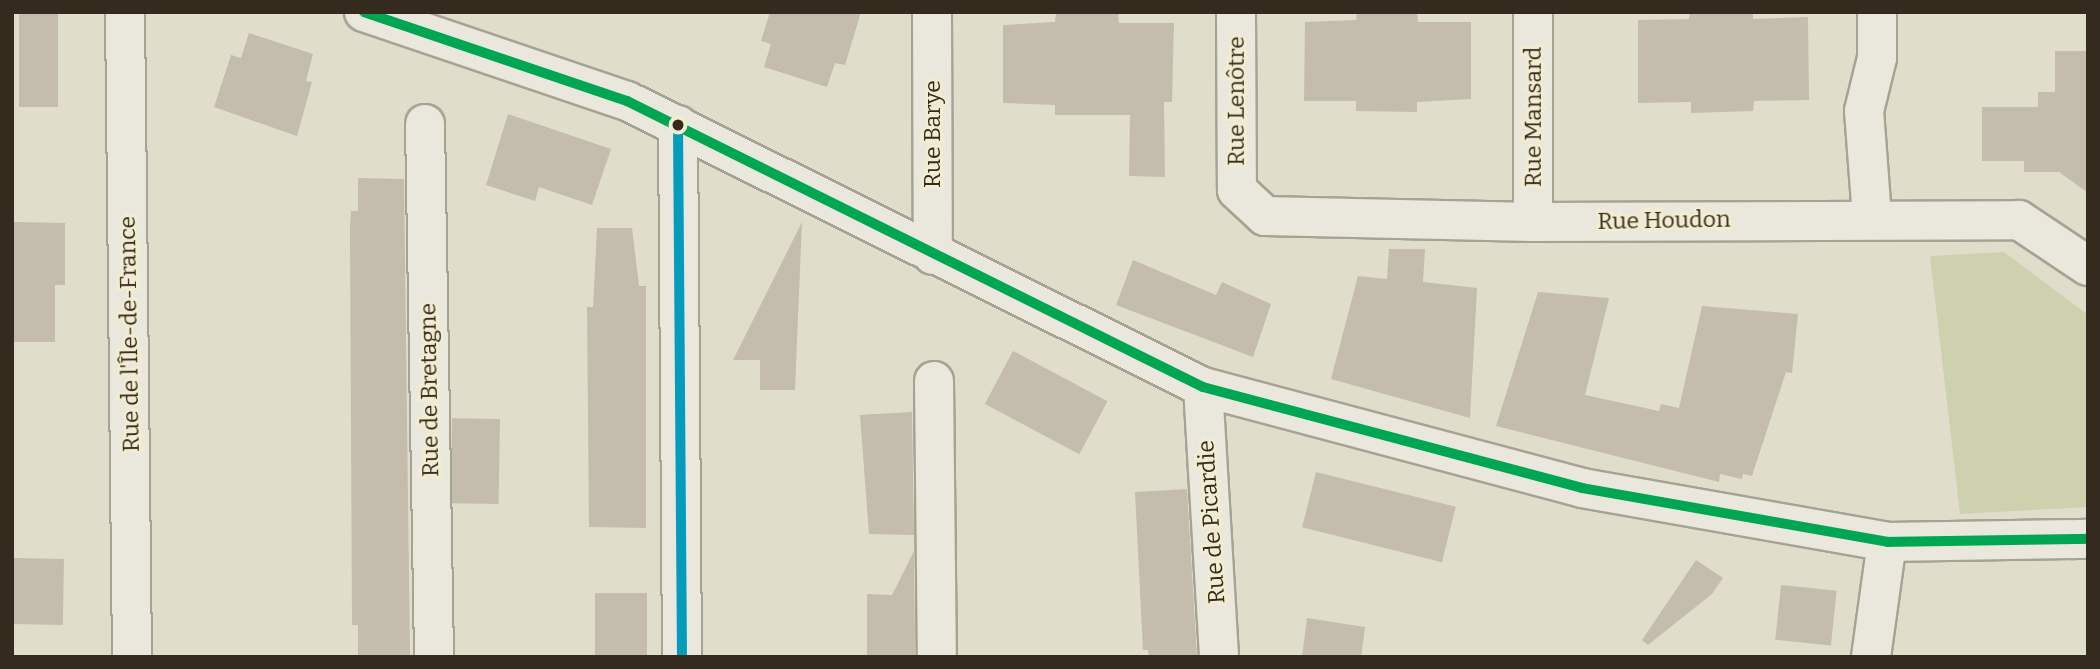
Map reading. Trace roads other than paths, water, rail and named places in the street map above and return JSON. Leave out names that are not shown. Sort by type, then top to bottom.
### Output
[{"type":"street","name":"Rue de l'Île-de-France","points":[[125,12],[132,657]]},
{"type":"street","points":[[364,12],[424,22],[627,101],[1203,387],[1582,488],[1886,541],[2088,538]]},
{"type":"street","name":"Rue Barye","points":[[932,12],[933,255]]},
{"type":"street","name":"Rue Lenôtre","points":[[1236,12],[1237,190]]},
{"type":"street","name":"Rue Mansard","points":[[1533,12],[1533,222]]},
{"type":"street","points":[[1872,217],[1864,111],[1877,58],[1877,12]]},
{"type":"street","name":"Rue de Bretagne","points":[[425,124],[434,657]]},
{"type":"street","points":[[678,125],[682,657]]},
{"type":"street","name":"Rue Houdon","points":[[1237,190],[1265,216],[1533,222],[1872,217],[2019,220],[2088,266]]},
{"type":"street","points":[[934,381],[937,657]]},
{"type":"street","name":"Rue de Picardie","points":[[1203,387],[1219,657]]},
{"type":"street","points":[[1871,657],[1886,541]]}]
